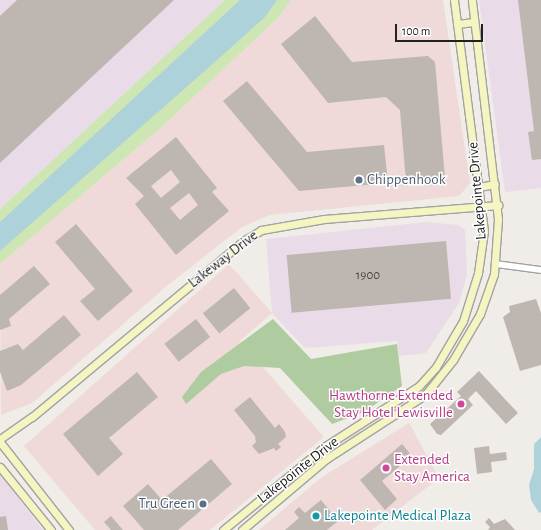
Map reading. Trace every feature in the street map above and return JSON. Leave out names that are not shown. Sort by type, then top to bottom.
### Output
[{"type":"main road","name":"Lakepointe Drive","points":[[227,529],[324,447],[403,399],[436,367],[463,321],[481,257],[481,207],[454,0]]},
{"type":"main road","name":"Lakepointe Drive","points":[[242,530],[326,459],[410,407],[444,372],[470,332],[487,296],[496,264],[498,205],[472,0]]},
{"type":"main road","points":[[457,24],[474,22]]},
{"type":"main road","points":[[479,187],[495,184]]},
{"type":"main road","name":"Lakeway Drive","points":[[0,441],[32,417],[243,240],[261,230],[324,218],[498,205]]},
{"type":"main road","points":[[403,399],[410,407]]},
{"type":"main road","points":[[0,441],[69,530]]},
{"type":"main road","points":[[0,467],[51,530]]},
{"type":"street","points":[[496,264],[541,270]]},
{"type":"shaded area","points":[[0,0],[225,0],[0,209]]},
{"type":"shaded area","points":[[291,0],[443,0],[470,183],[459,196],[270,215],[242,227],[168,285],[32,403],[1,415],[0,264],[164,125],[280,16]]},
{"type":"shaded area","points":[[479,0],[541,0],[541,188],[505,192]]},
{"type":"shaded area","points":[[426,222],[458,225],[465,230],[467,275],[459,303],[426,353],[399,356],[397,341],[305,348],[272,313],[266,239]]},
{"type":"shaded area","points":[[229,264],[272,313],[240,341],[324,437],[210,530],[95,530],[24,446]]},
{"type":"shaded area","points":[[409,423],[439,478],[372,530],[259,530],[322,477]]},
{"type":"shaded area","points":[[0,474],[43,530],[0,530]]},
{"type":"green space","points":[[225,0],[291,0],[280,16],[164,125],[0,264],[0,209]]},
{"type":"green space","points":[[273,319],[311,359],[397,344],[402,386],[364,412],[332,424],[280,368],[244,366],[221,374],[186,404],[182,397],[201,372]]},
{"type":"water","points":[[240,0],[277,0],[265,17],[0,251],[0,222]]},
{"type":"water","points":[[541,437],[541,512],[539,513],[531,500],[529,485],[534,469],[534,444]]},
{"type":"building","points":[[17,0],[174,0],[0,163],[0,16]]},
{"type":"building","points":[[518,0],[541,0],[541,159],[532,160],[528,132],[534,131]]},
{"type":"building","points":[[315,16],[352,62],[428,56],[435,62],[445,178],[406,182],[400,110],[386,97],[328,103],[281,44]]},
{"type":"building","points":[[247,81],[307,152],[384,145],[388,183],[299,191],[223,101]]},
{"type":"building","points":[[176,137],[217,188],[212,192],[229,211],[176,255],[135,204],[144,196],[126,178]],"holes":[[[171,170],[180,182],[161,198],[151,186]],[[189,193],[198,205],[180,220],[170,208]]]},
{"type":"building","points":[[76,224],[133,291],[98,321],[80,301],[95,289],[55,242]]},
{"type":"building","points":[[446,241],[451,299],[292,313],[287,255]]},
{"type":"building","points":[[34,266],[50,284],[9,319],[11,326],[0,330],[0,295]]},
{"type":"building","points":[[234,288],[250,308],[219,333],[203,313]]},
{"type":"building","points":[[536,299],[541,313],[541,365],[520,371],[503,317],[510,312],[509,306]]},
{"type":"building","points":[[64,315],[81,335],[21,385],[7,391],[0,372],[0,351],[18,344],[23,350]]},
{"type":"building","points":[[196,319],[210,337],[179,362],[164,344]]},
{"type":"building","name":"Hawthorne Extended Stay Hotel Lewisville","points":[[479,371],[518,413],[506,424],[476,391],[468,399],[473,405],[441,435],[437,434],[430,424],[461,396],[457,392]]},
{"type":"building","points":[[137,372],[158,397],[109,438],[123,454],[98,476],[63,434]]},
{"type":"building","points":[[250,397],[275,428],[279,424],[285,432],[286,437],[278,444],[281,447],[276,451],[274,448],[259,454],[252,446],[256,442],[255,436],[234,410]]},
{"type":"building","name":"Extended Stay America","points":[[402,444],[412,456],[382,481],[397,499],[385,510],[360,480]]},
{"type":"building","points":[[489,446],[490,454],[506,452],[507,460],[491,462],[492,472],[477,474],[474,448]]},
{"type":"building","points":[[211,459],[232,484],[178,530],[144,530],[123,506],[148,484],[162,500]]},
{"type":"building","name":"Lakepointe Medical Plaza","points":[[321,500],[338,521],[327,530],[285,530],[299,518],[294,512],[299,507],[305,513]]},
{"type":"building","points":[[6,516],[8,530],[0,530],[0,517]]},
{"type":"building","points":[[111,516],[123,530],[111,530],[104,522]]},
{"type":"building","points":[[489,518],[494,524],[505,519],[515,530],[488,530],[490,527],[485,522]]},
{"type":"place","name":"Chippenhook","points":[[359,180]]},
{"type":"place","name":"Hawthorne Extended Stay Hotel Lewisville","points":[[461,404]]},
{"type":"place","name":"Extended Stay America","points":[[386,468]]},
{"type":"place","name":"Tru Green","points":[[203,504]]},
{"type":"place","name":"Lakepointe Medical Plaza","points":[[316,516]]}]
